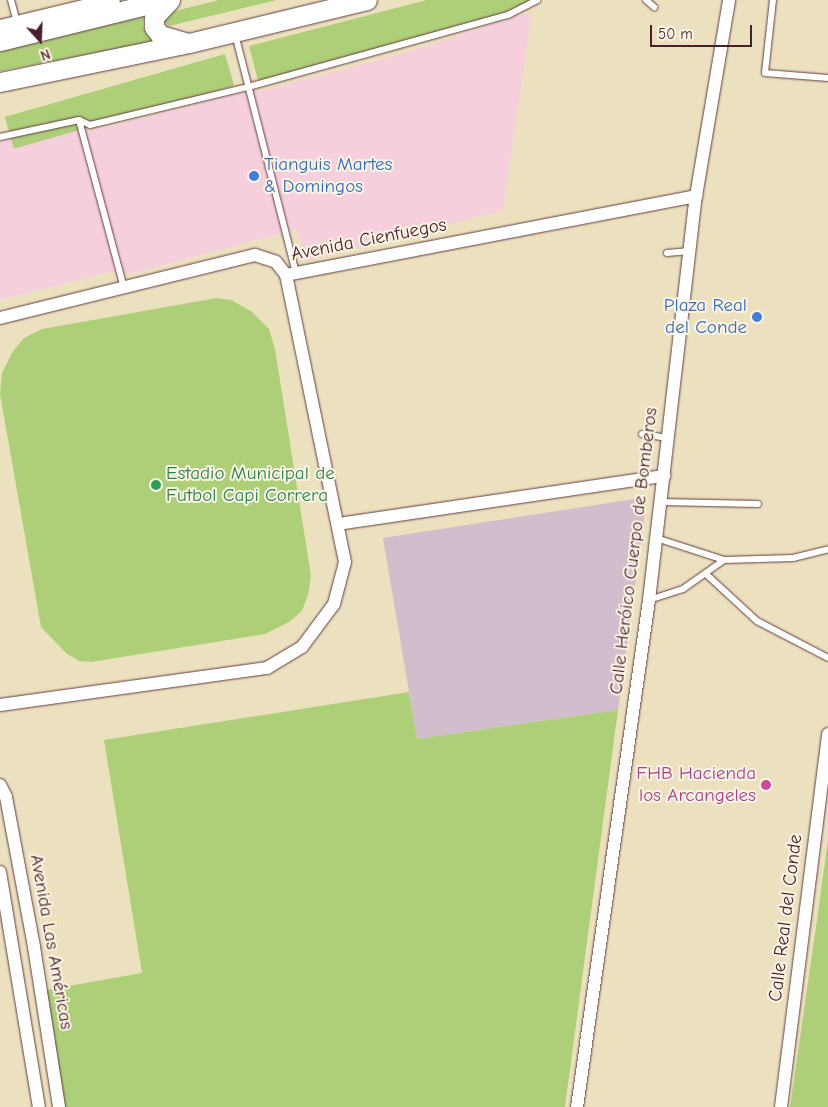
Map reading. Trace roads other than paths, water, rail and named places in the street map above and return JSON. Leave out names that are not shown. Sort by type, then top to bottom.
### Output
[{"type":"main road","points":[[0,41],[168,0]]},
{"type":"main road","points":[[168,0],[154,17],[154,27],[160,35],[189,43]]},
{"type":"main road","points":[[0,82],[189,43],[367,0]]},
{"type":"street","points":[[0,27],[17,24],[77,4],[112,0]]},
{"type":"street","name":"Calle Heróico Cuerpo de Bomberos","points":[[577,1107],[649,600],[696,196],[729,0]]},
{"type":"street","name":"Avenida Cienfuegos","points":[[0,318],[254,255],[276,262],[291,274],[696,196]]},
{"type":"street","points":[[0,706],[267,668],[302,647],[334,604],[345,562],[291,274]]},
{"type":"street","points":[[338,524],[664,476]]},
{"type":"street","name":"Calle Real del Conde","points":[[781,1107],[828,734]]},
{"type":"street","name":"Avenida Las Américas","points":[[1,787],[34,947],[59,1107]]},
{"type":"street","name":"Avenida Las Américas","points":[[0,872],[39,1107]]},
{"type":"street","points":[[14,952],[34,947]]},
{"type":"lane","points":[[11,0],[17,24]]},
{"type":"lane","points":[[0,137],[79,120],[90,126],[248,87],[508,16],[537,0]]},
{"type":"lane","points":[[646,0],[654,7]]},
{"type":"lane","points":[[773,0],[765,73],[828,78]]},
{"type":"lane","points":[[235,32],[291,274]]},
{"type":"lane","points":[[79,120],[124,288]]},
{"type":"lane","points":[[666,253],[690,251]]},
{"type":"lane","points":[[642,434],[668,438]]},
{"type":"lane","points":[[661,502],[758,504]]},
{"type":"lane","points":[[656,538],[724,560],[793,558],[828,549]]},
{"type":"lane","points":[[649,600],[683,589],[724,560]]},
{"type":"lane","points":[[706,574],[757,621],[828,658]]},
{"type":"place","name":"Tianguis Martes & Domingos","points":[[254,176]]},
{"type":"place","name":"Plaza Real del Conde","points":[[757,317]]},
{"type":"place","name":"Estadio Municipal de Futbol Capi Correra","points":[[156,485]]},
{"type":"place","name":"FHB Hacienda los Arcangeles","points":[[766,785]]}]
